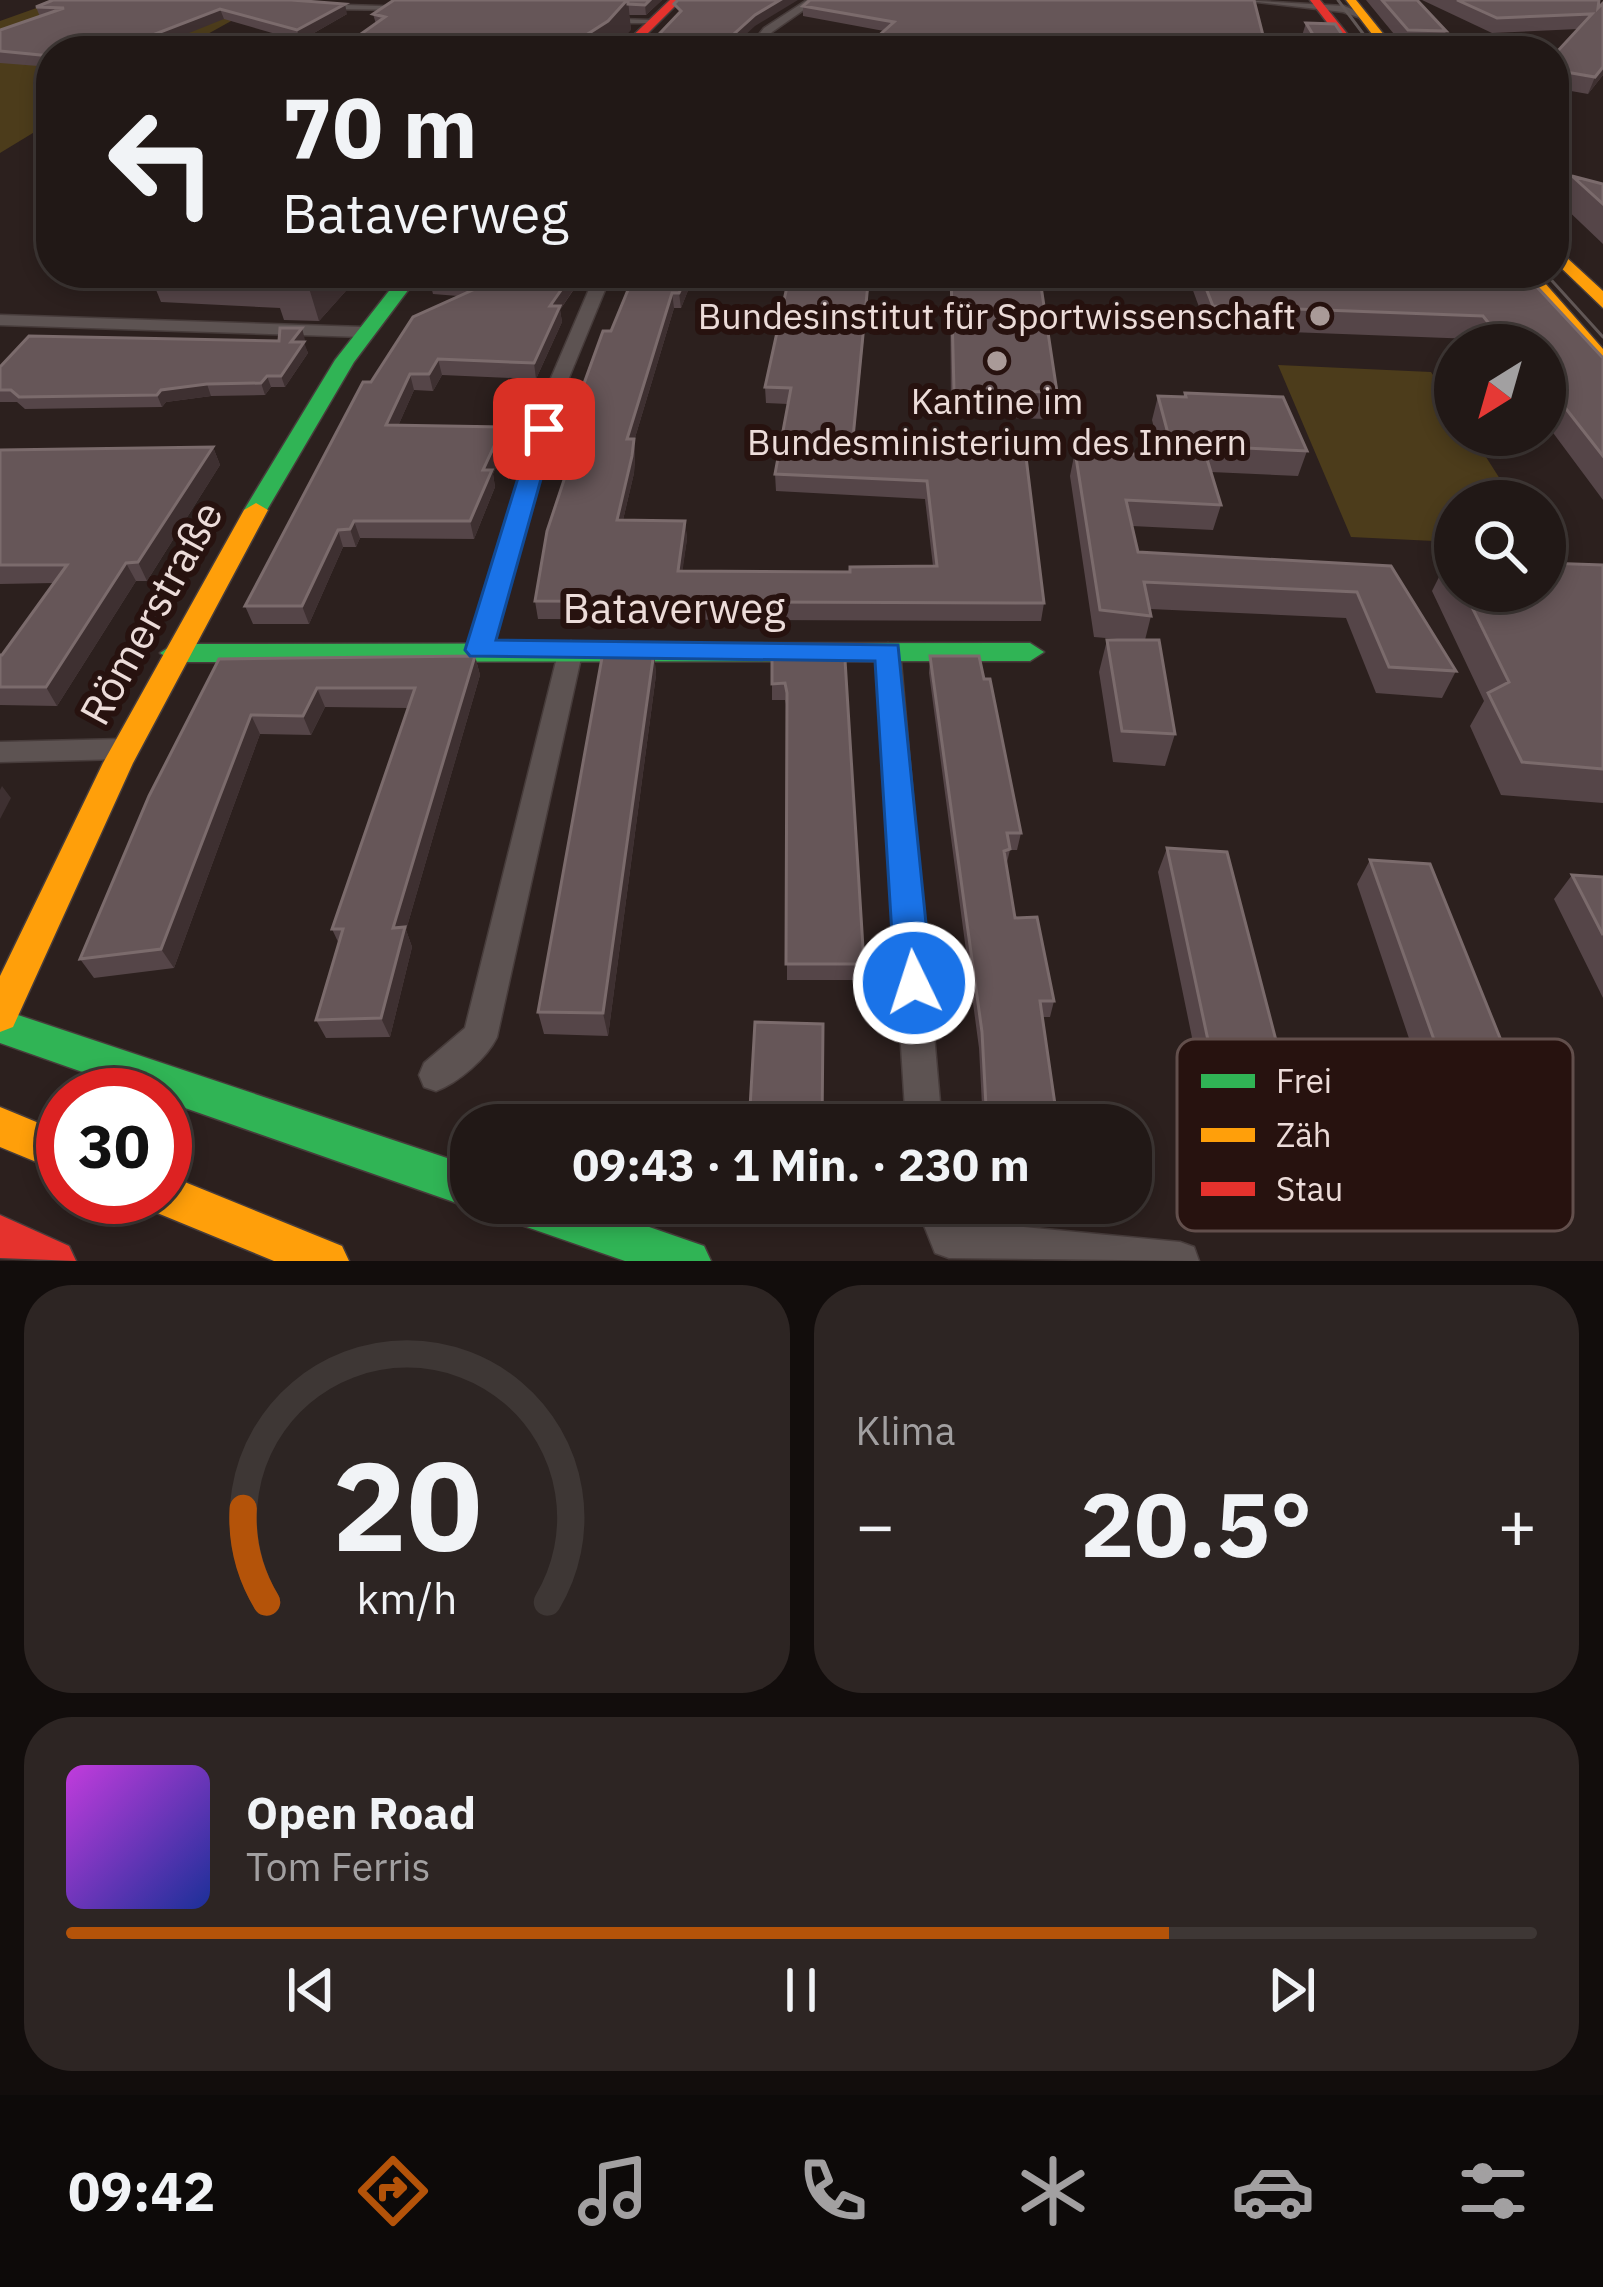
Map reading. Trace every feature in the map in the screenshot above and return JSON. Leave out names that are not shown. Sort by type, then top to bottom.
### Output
[{"type":"main road","points":[[636,36],[676,0]]},
{"type":"main road","points":[[1339,7],[1350,36]]},
{"type":"main road","points":[[1339,7],[1373,36]]},
{"type":"main road","points":[[1569,267],[1603,302]]},
{"type":"main road","name":"Römerstraße","points":[[0,1016],[123,749],[173,653],[364,332],[400,288]]},
{"type":"main road","points":[[1539,288],[1603,361]]},
{"type":"main road","name":"Bataverweg","points":[[173,653],[1030,652]]},
{"type":"main road","points":[[0,1026],[450,1180]]},
{"type":"main road","points":[[0,1127],[36,1142]]},
{"type":"main road","points":[[192,1206],[326,1261]]},
{"type":"main road","points":[[578,1224],[688,1261]]},
{"type":"main road","points":[[0,1236],[54,1261]]},
{"type":"street","points":[[763,36],[813,0]]},
{"type":"street","points":[[1245,0],[1339,7]]},
{"type":"street","points":[[301,5],[436,11]]},
{"type":"street","points":[[586,19],[649,22]]},
{"type":"street","points":[[479,650],[556,385],[598,288]]},
{"type":"street","points":[[0,320],[364,332]]},
{"type":"street","points":[[436,1075],[480,1037],[571,650]]},
{"type":"street","points":[[888,651],[922,1104]]},
{"type":"street","points":[[0,752],[123,749]]},
{"type":"street","points":[[943,1224],[949,1239],[1180,1261]]},
{"type":"shaded area","points":[[59,0],[251,10],[204,36],[36,36],[36,131],[0,153],[0,21]]},
{"type":"shaded area","points":[[1278,365],[1431,372],[1434,456],[1485,456],[1501,480],[1434,480],[1434,541],[1351,537]]},
{"type":"building","points":[[53,0],[345,4],[297,30],[220,9],[150,36],[36,36],[36,55],[0,51],[0,30],[64,8],[36,7]]},
{"type":"building","points":[[394,0],[627,0],[608,21],[584,36],[358,36],[385,17],[373,14]]},
{"type":"building","points":[[678,0],[780,0],[732,36],[657,36],[681,11],[674,4]]},
{"type":"building","points":[[810,0],[1254,0],[1263,36],[878,36],[894,22],[803,6]]},
{"type":"building","points":[[1382,0],[1417,0],[1446,31],[1408,30]]},
{"type":"building","points":[[1457,0],[1599,0],[1598,8],[1603,3],[1603,67],[1595,77],[1569,73],[1569,39],[1592,14],[1497,18]]},
{"type":"building","points":[[1306,23],[1335,24],[1343,36],[1314,36]]},
{"type":"building","points":[[1572,176],[1603,184],[1603,204]]},
{"type":"building","points":[[477,288],[563,288],[550,306],[560,306],[534,363],[438,359],[429,374],[410,374],[386,425],[503,427],[483,470],[492,470],[470,521],[354,521],[350,529],[338,530],[302,606],[245,606],[363,382],[371,382],[413,317]]},
{"type":"building","points":[[629,288],[681,288],[672,293],[627,439],[634,439],[632,456],[617,520],[685,521],[678,571],[850,572],[850,567],[937,566],[927,481],[775,474],[791,388],[765,387],[787,288],[868,288],[852,448],[1026,457],[1044,603],[535,601],[547,531],[578,438],[569,438],[578,400],[603,331],[611,331]]},
{"type":"building","name":"Kantine im Bundesministerium des Innern","points":[[951,288],[1041,288],[1057,392],[954,391]]},
{"type":"building","points":[[1206,288],[1538,288],[1603,358],[1603,456],[1566,409],[1566,324],[1489,324],[1483,316],[1213,306]]},
{"type":"building","points":[[280,328],[302,328],[291,342],[304,342],[281,376],[267,376],[261,383],[207,384],[161,390],[157,395],[19,397],[11,390],[0,390],[0,367],[29,336],[279,341]]},
{"type":"building","points":[[1185,393],[1283,397],[1307,451],[1203,446],[1221,505],[1126,500],[1138,552],[1391,566],[1456,671],[1389,667],[1357,592],[1144,582],[1151,616],[1100,610],[1075,451],[1174,456],[1158,396],[1186,397]]},
{"type":"building","points":[[213,447],[138,562],[126,563],[46,687],[0,687],[0,655],[67,565],[0,565],[0,450]]},
{"type":"building","points":[[1566,564],[1603,565],[1603,769],[1522,762],[1488,693],[1509,682],[1474,612],[1566,612]]},
{"type":"building","points":[[1107,640],[1159,640],[1175,734],[1122,731]]},
{"type":"building","points":[[603,652],[654,652],[603,1013],[538,1012]]},
{"type":"building","points":[[475,656],[393,928],[405,927],[381,1018],[316,1020],[343,929],[332,929],[415,688],[317,688],[303,716],[251,715],[161,949],[80,959],[149,796],[219,659]]},
{"type":"building","points":[[930,656],[979,656],[984,679],[990,679],[1021,833],[1007,833],[1010,849],[1004,851],[1015,918],[1037,917],[1054,1001],[1040,1001],[1055,1104],[986,1104],[982,1032]]},
{"type":"building","points":[[772,657],[845,660],[864,964],[786,964],[787,693],[785,683],[772,684]]},
{"type":"building","points":[[1167,848],[1227,852],[1276,1039],[1208,1039]]},
{"type":"building","points":[[1370,860],[1430,864],[1500,1039],[1434,1039]]},
{"type":"building","points":[[1572,875],[1603,877],[1603,935]]},
{"type":"building","points":[[755,1022],[823,1024],[822,1104],[750,1104]]},
{"type":"tram line","points":[[1338,0],[1365,36]]},
{"type":"tram line","points":[[1559,288],[1603,337]]},
{"type":"traffic: fast","points":[[256,510],[345,360],[400,288]]},
{"type":"traffic: fast","points":[[174,653],[1030,652]]},
{"type":"traffic: fast","points":[[0,1026],[450,1180]]},
{"type":"traffic: fast","points":[[579,1224],[689,1261]]},
{"type":"traffic: slow","points":[[1351,0],[1379,36]]},
{"type":"traffic: slow","points":[[1569,267],[1603,302]]},
{"type":"traffic: slow","points":[[1539,288],[1603,361]]},
{"type":"traffic: slow","points":[[0,1015],[118,763],[256,510]]},
{"type":"traffic: slow","points":[[0,1127],[36,1142]]},
{"type":"traffic: slow","points":[[192,1206],[327,1261]]},
{"type":"traffic: jam","points":[[639,36],[676,0]]},
{"type":"traffic: jam","points":[[1315,0],[1343,36]]},
{"type":"traffic: jam","points":[[0,1236],[54,1261]]},
{"type":"place","name":"Bundesinstitut für Sportwissenschaft","points":[[1320,316]]},
{"type":"place","name":"Kantine im Bundesministerium des Innern","points":[[997,361]]},
{"type":"route","points":[[544,429],[479,650],[888,651],[914,983]]}]
